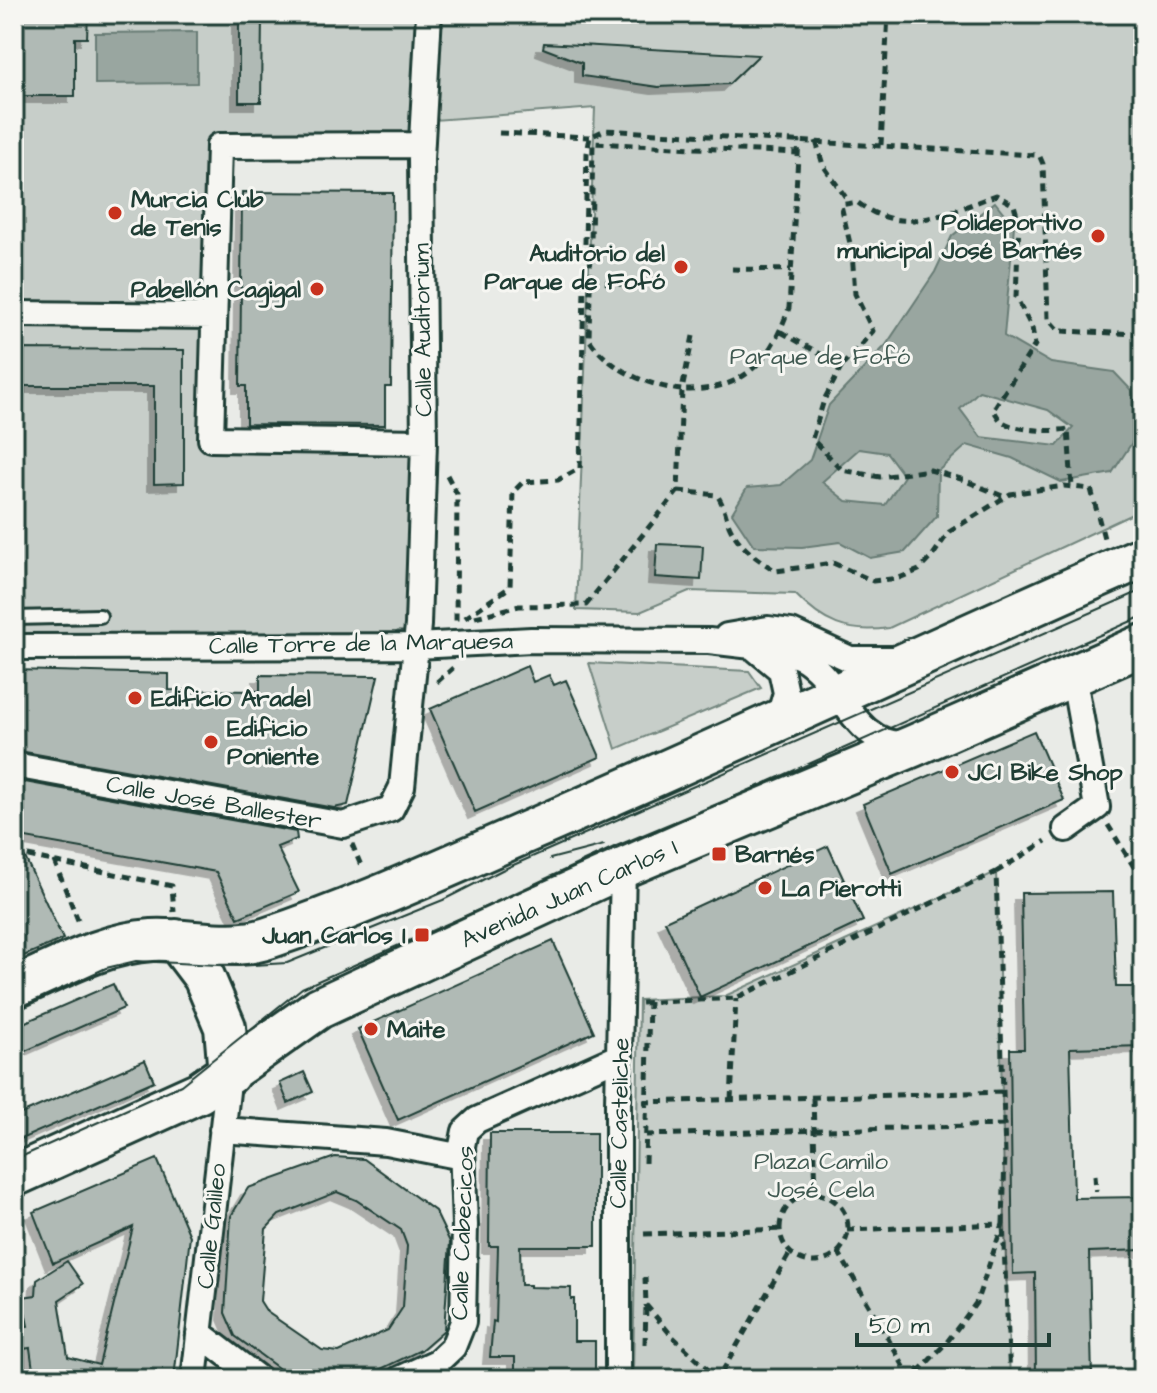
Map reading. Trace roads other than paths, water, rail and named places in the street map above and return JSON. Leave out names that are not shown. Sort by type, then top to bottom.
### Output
[{"type":"main road","points":[[14,988],[168,927],[231,944],[266,939],[390,891],[1143,557]]},
{"type":"main road","name":"Avenida Juan Carlos I","points":[[14,1176],[200,1092],[319,1008],[623,867],[913,746],[1143,645]]},
{"type":"main road","points":[[168,927],[204,977],[225,1027],[229,1074]]},
{"type":"street","name":"Calle Auditorium","points":[[416,646],[424,442],[421,145],[429,14]]},
{"type":"street","points":[[421,145],[219,146],[211,439],[424,442]]},
{"type":"street","points":[[14,314],[213,316]]},
{"type":"street","name":"Calle Torre de la Marquesa","points":[[709,641],[768,629],[791,632],[850,659],[887,660],[925,654]]},
{"type":"street","name":"Calle Torre de la Marquesa","points":[[14,647],[416,646],[531,640],[709,641],[786,652],[804,659],[826,678],[873,736],[895,745],[913,746]]},
{"type":"street","name":"Calle José Ballester","points":[[14,765],[343,825],[391,809],[402,787],[416,646]]},
{"type":"street","points":[[752,646],[775,664],[786,682],[784,706],[778,721]]},
{"type":"street","points":[[1066,829],[1097,807],[1073,674]]},
{"type":"street","name":"Calle Casteliche","points":[[618,1379],[618,1103],[623,867]]},
{"type":"street","name":"Calle Cabecicos","points":[[400,1379],[437,1362],[453,1347],[463,1322],[465,1225],[462,1157],[465,1131],[477,1120],[620,1056]]},
{"type":"street","name":"Calle Galileo","points":[[194,1379],[229,1074]]},
{"type":"street","points":[[222,1130],[386,1142],[462,1157]]},
{"type":"street","points":[[199,1333],[259,1379]]},
{"type":"lane","points":[[14,618],[100,616]]},
{"type":"tram line","points":[[14,1010],[106,968],[136,961],[238,966],[287,963],[443,900],[502,870],[1143,590]]},
{"type":"tram line","points":[[14,1160],[181,1085],[302,988],[1143,616]]},
{"type":"tram line","points":[[550,859],[604,845]]},
{"type":"place","name":"Murcia Club de Tenis","points":[[115,213]]},
{"type":"place","name":"Polideportivo municipal José Barnés","points":[[1098,236]]},
{"type":"place","name":"Auditorio del Parque de Fofó","points":[[681,267]]},
{"type":"place","name":"Pabellón Cagigal","points":[[317,289]]},
{"type":"place","name":"Edificio Aradel","points":[[135,698]]},
{"type":"place","name":"Edificio Poniente","points":[[211,742]]},
{"type":"place","name":"JC1 Bike Shop","points":[[952,772]]},
{"type":"place","name":"Barnés","points":[[719,854]]},
{"type":"place","name":"La Pierotti","points":[[765,888]]},
{"type":"place","name":"Juan Carlos I","points":[[422,935]]},
{"type":"place","name":"Maite","points":[[371,1029]]},
{"type":"park label","name":"Parque de Fofó","points":[[820,356]]},
{"type":"park label","name":"Plaza Camilo José Cela","points":[[821,1175]]}]
